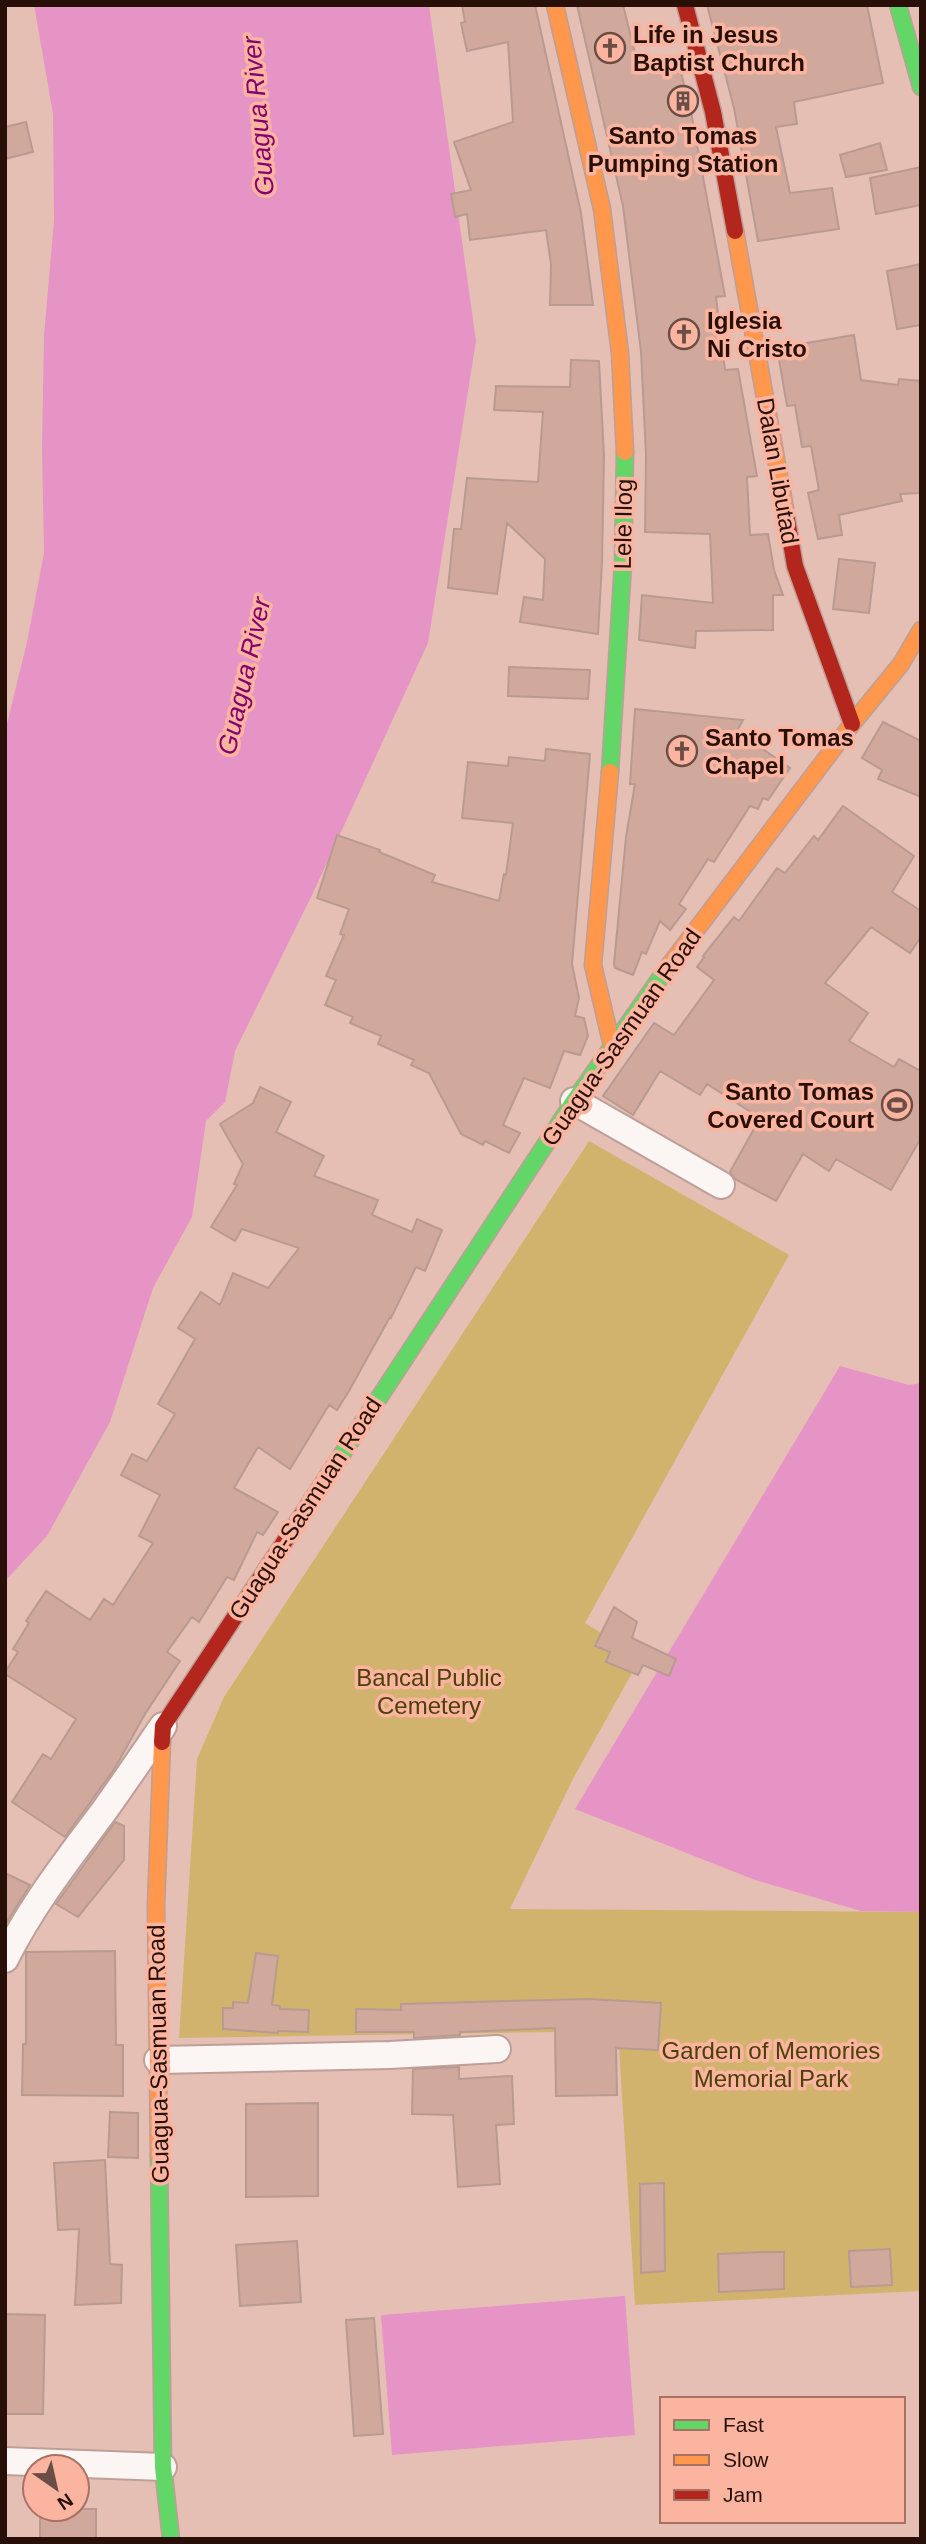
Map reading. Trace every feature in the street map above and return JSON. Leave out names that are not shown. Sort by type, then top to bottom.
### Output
[{"type":"main road","name":"Lele Ilog","points":[[555,5],[603,209],[620,366],[625,456],[623,564],[609,790],[593,965],[612,1046]]},
{"type":"main road","name":"Dalan Libutad","points":[[685,5],[713,112],[795,566],[852,724]]},
{"type":"main road","points":[[898,5],[921,87]]},
{"type":"main road","name":"Guagua-Sasmuan Road","points":[[171,2539],[163,2467],[156,1906],[163,1726],[573,1101],[651,990],[852,724],[911,666],[921,630]]},
{"type":"street","points":[[573,1101],[721,1185]]},
{"type":"street","points":[[5,1959],[21,1928],[55,1875],[104,1811],[163,1726]]},
{"type":"street","points":[[158,2060],[390,2055],[497,2049]]},
{"type":"street","points":[[5,2461],[163,2467]]},
{"type":"green space","points":[[589,1141],[789,1255],[585,1623],[641,1657],[574,1777],[510,1909],[921,1912],[921,2291],[635,2305],[618,2031],[179,2038],[197,1759],[224,1697]]},
{"type":"water","name":"Guagua River","points":[[34,5],[429,5],[476,341],[428,643],[313,893],[235,1051],[225,1102],[206,1121],[192,1217],[153,1288],[110,1422],[47,1536],[5,1581],[5,732],[27,642],[44,553],[44,336],[54,220],[53,114]]},
{"type":"water","points":[[840,1366],[909,1385],[921,1383],[921,1912],[861,1911],[755,1880],[575,1809]]},
{"type":"water","points":[[625,2296],[635,2435],[392,2455],[381,2315]]},
{"type":"building","points":[[462,5],[535,5],[581,213],[593,305],[550,305],[551,264],[546,230],[470,240],[467,214],[455,217],[451,194],[471,190],[454,142],[513,122],[508,42],[467,51],[461,23],[465,22]]},
{"type":"building","points":[[577,5],[623,5],[638,65],[677,56],[692,117],[725,296],[716,297],[725,370],[738,369],[757,476],[747,477],[750,535],[768,534],[774,570],[783,595],[773,595],[773,630],[696,631],[695,648],[639,640],[642,595],[713,603],[710,534],[645,532],[646,455],[641,352],[623,206]]},
{"type":"building","points":[[707,5],[867,5],[883,83],[794,102],[797,124],[776,127],[790,193],[832,188],[839,229],[758,241],[734,108]]},
{"type":"building","points":[[26,122],[33,152],[5,159],[5,127]]},
{"type":"building","points":[[880,143],[887,170],[846,177],[840,155]]},
{"type":"building","points":[[921,167],[921,205],[876,214],[870,178]]},
{"type":"building","points":[[921,264],[921,325],[897,329],[887,271]]},
{"type":"building","points":[[854,335],[861,380],[898,385],[899,379],[921,381],[921,493],[900,494],[902,501],[839,515],[842,535],[818,539],[808,493],[819,490],[811,446],[802,447],[795,405],[787,406],[777,348]]},
{"type":"building","points":[[571,360],[599,361],[604,456],[598,634],[520,622],[524,597],[543,600],[545,559],[507,523],[497,594],[448,588],[454,529],[461,529],[467,478],[538,482],[543,412],[494,410],[496,386],[570,387]]},
{"type":"building","points":[[839,559],[875,563],[869,613],[833,609]]},
{"type":"building","points":[[509,667],[590,670],[588,699],[508,696]]},
{"type":"building","points":[[635,709],[743,720],[737,731],[790,768],[768,800],[763,798],[758,809],[750,806],[714,862],[708,859],[679,904],[686,909],[670,930],[660,921],[646,954],[642,952],[633,975],[615,968],[614,964],[626,837],[635,784],[630,784]]},
{"type":"building","points":[[883,722],[921,741],[921,797],[878,779],[882,770],[862,758]]},
{"type":"building","points":[[546,749],[590,754],[572,964],[579,998],[575,1016],[584,1018],[588,1036],[580,1055],[564,1051],[550,1088],[524,1078],[503,1125],[520,1133],[509,1153],[485,1141],[483,1145],[461,1134],[429,1073],[411,1065],[414,1060],[378,1044],[381,1036],[350,1023],[353,1017],[325,1005],[336,980],[326,976],[344,935],[340,934],[349,909],[317,898],[337,835],[380,850],[379,852],[435,875],[432,882],[499,901],[504,874],[506,875],[513,823],[462,818],[468,762],[508,766],[509,757],[545,761]]},
{"type":"building","points":[[843,806],[914,856],[892,892],[921,911],[921,937],[910,953],[871,927],[825,983],[868,1013],[849,1041],[894,1067],[899,1059],[921,1071],[921,1138],[891,1190],[836,1159],[829,1171],[803,1154],[776,1201],[735,1179],[730,1172],[760,1118],[707,1084],[700,1095],[660,1071],[633,1115],[603,1096],[654,1023],[674,1035],[714,980],[697,967],[703,956],[734,917],[739,921],[777,868],[785,873],[814,836],[818,840]]},
{"type":"building","points":[[260,1087],[291,1102],[276,1132],[324,1156],[314,1176],[378,1200],[372,1215],[412,1232],[417,1219],[442,1230],[425,1271],[416,1267],[391,1318],[337,1410],[329,1405],[290,1469],[258,1447],[234,1488],[278,1512],[263,1535],[257,1532],[234,1580],[227,1577],[199,1622],[192,1617],[167,1652],[180,1661],[145,1714],[115,1768],[65,1837],[12,1802],[43,1754],[51,1759],[76,1719],[5,1672],[18,1652],[13,1649],[29,1623],[26,1621],[46,1591],[90,1620],[104,1599],[113,1605],[153,1543],[139,1536],[160,1495],[121,1475],[132,1454],[147,1461],[175,1414],[158,1404],[195,1339],[178,1328],[201,1292],[220,1305],[233,1273],[268,1288],[299,1248],[242,1229],[235,1241],[211,1227],[237,1185],[234,1184],[243,1164],[220,1124],[253,1103]]},
{"type":"building","points":[[614,1607],[637,1622],[632,1638],[676,1659],[669,1676],[643,1665],[638,1675],[606,1662],[610,1652],[595,1646]]},
{"type":"building","points":[[115,1822],[124,1826],[124,1860],[78,1917],[56,1904]]},
{"type":"building","points":[[5,1873],[30,1885],[5,1925]]},
{"type":"building","points":[[115,1951],[116,2045],[123,2045],[123,2096],[22,2095],[23,2044],[26,2044],[26,1952]]},
{"type":"building","points":[[256,1953],[278,1956],[272,2005],[280,2006],[280,2009],[309,2010],[308,2032],[223,2029],[223,2008],[233,2008],[233,2002],[248,2003]]},
{"type":"building","points":[[587,1999],[661,2003],[658,2050],[616,2048],[617,2095],[556,2096],[555,2028],[460,2032],[460,2035],[414,2038],[414,2032],[356,2032],[356,2009],[401,2010],[401,2004]]},
{"type":"building","points":[[459,2067],[459,2079],[512,2076],[514,2124],[496,2125],[500,2184],[458,2187],[453,2115],[412,2114],[413,2069]]},
{"type":"building","points":[[318,2103],[318,2196],[246,2197],[246,2104]]},
{"type":"building","points":[[110,2112],[138,2113],[138,2158],[108,2157]]},
{"type":"building","points":[[105,2160],[110,2264],[122,2265],[121,2303],[75,2305],[79,2229],[58,2230],[54,2163]]},
{"type":"building","points":[[664,2183],[665,2271],[641,2273],[640,2184]]},
{"type":"building","points":[[297,2241],[301,2302],[240,2306],[236,2245]]},
{"type":"building","points":[[890,2249],[892,2285],[851,2287],[849,2251]]},
{"type":"building","points":[[784,2252],[784,2289],[719,2292],[718,2254]]},
{"type":"building","points":[[5,2314],[45,2315],[43,2414],[5,2414]]},
{"type":"building","points":[[374,2318],[383,2434],[354,2436],[346,2320]]},
{"type":"building","points":[[91,2509],[96,2509],[96,2539],[40,2539],[40,2523],[91,2523]]},
{"type":"traffic: fast","points":[[898,5],[921,87]]},
{"type":"traffic: fast","points":[[610,772],[623,564],[625,452]]},
{"type":"traffic: fast","points":[[329,1474],[574,1101],[668,967]]},
{"type":"traffic: fast","points":[[159,2156],[163,2467],[171,2539]]},
{"type":"traffic: slow","points":[[555,5],[602,209],[620,353],[625,452]]},
{"type":"traffic: slow","points":[[735,231],[786,514]]},
{"type":"traffic: slow","points":[[668,967],[852,724],[901,664],[921,630]]},
{"type":"traffic: slow","points":[[610,772],[593,965],[612,1046]]},
{"type":"traffic: slow","points":[[159,2156],[156,1906],[162,1742]]},
{"type":"traffic: jam","points":[[685,5],[713,112],[735,231]]},
{"type":"traffic: jam","points":[[786,514],[795,566],[852,724]]},
{"type":"traffic: jam","points":[[162,1742],[163,1726],[329,1474]]},
{"type":"place","name":"Life in Jesus Baptist Church","points":[[610,48]]},
{"type":"place","name":"Santo Tomas Pumping Station","points":[[683,101]]},
{"type":"place","name":"Iglesia Ni Cristo","points":[[684,334]]},
{"type":"place","name":"Santo Tomas Chapel","points":[[682,751]]},
{"type":"place","name":"Santo Tomas Covered Court","points":[[897,1105]]},
{"type":"park label","name":"Bancal Public Cemetery","points":[[429,1691]]},
{"type":"park label","name":"Garden of Memories Memorial Park","points":[[771,2064]]}]
